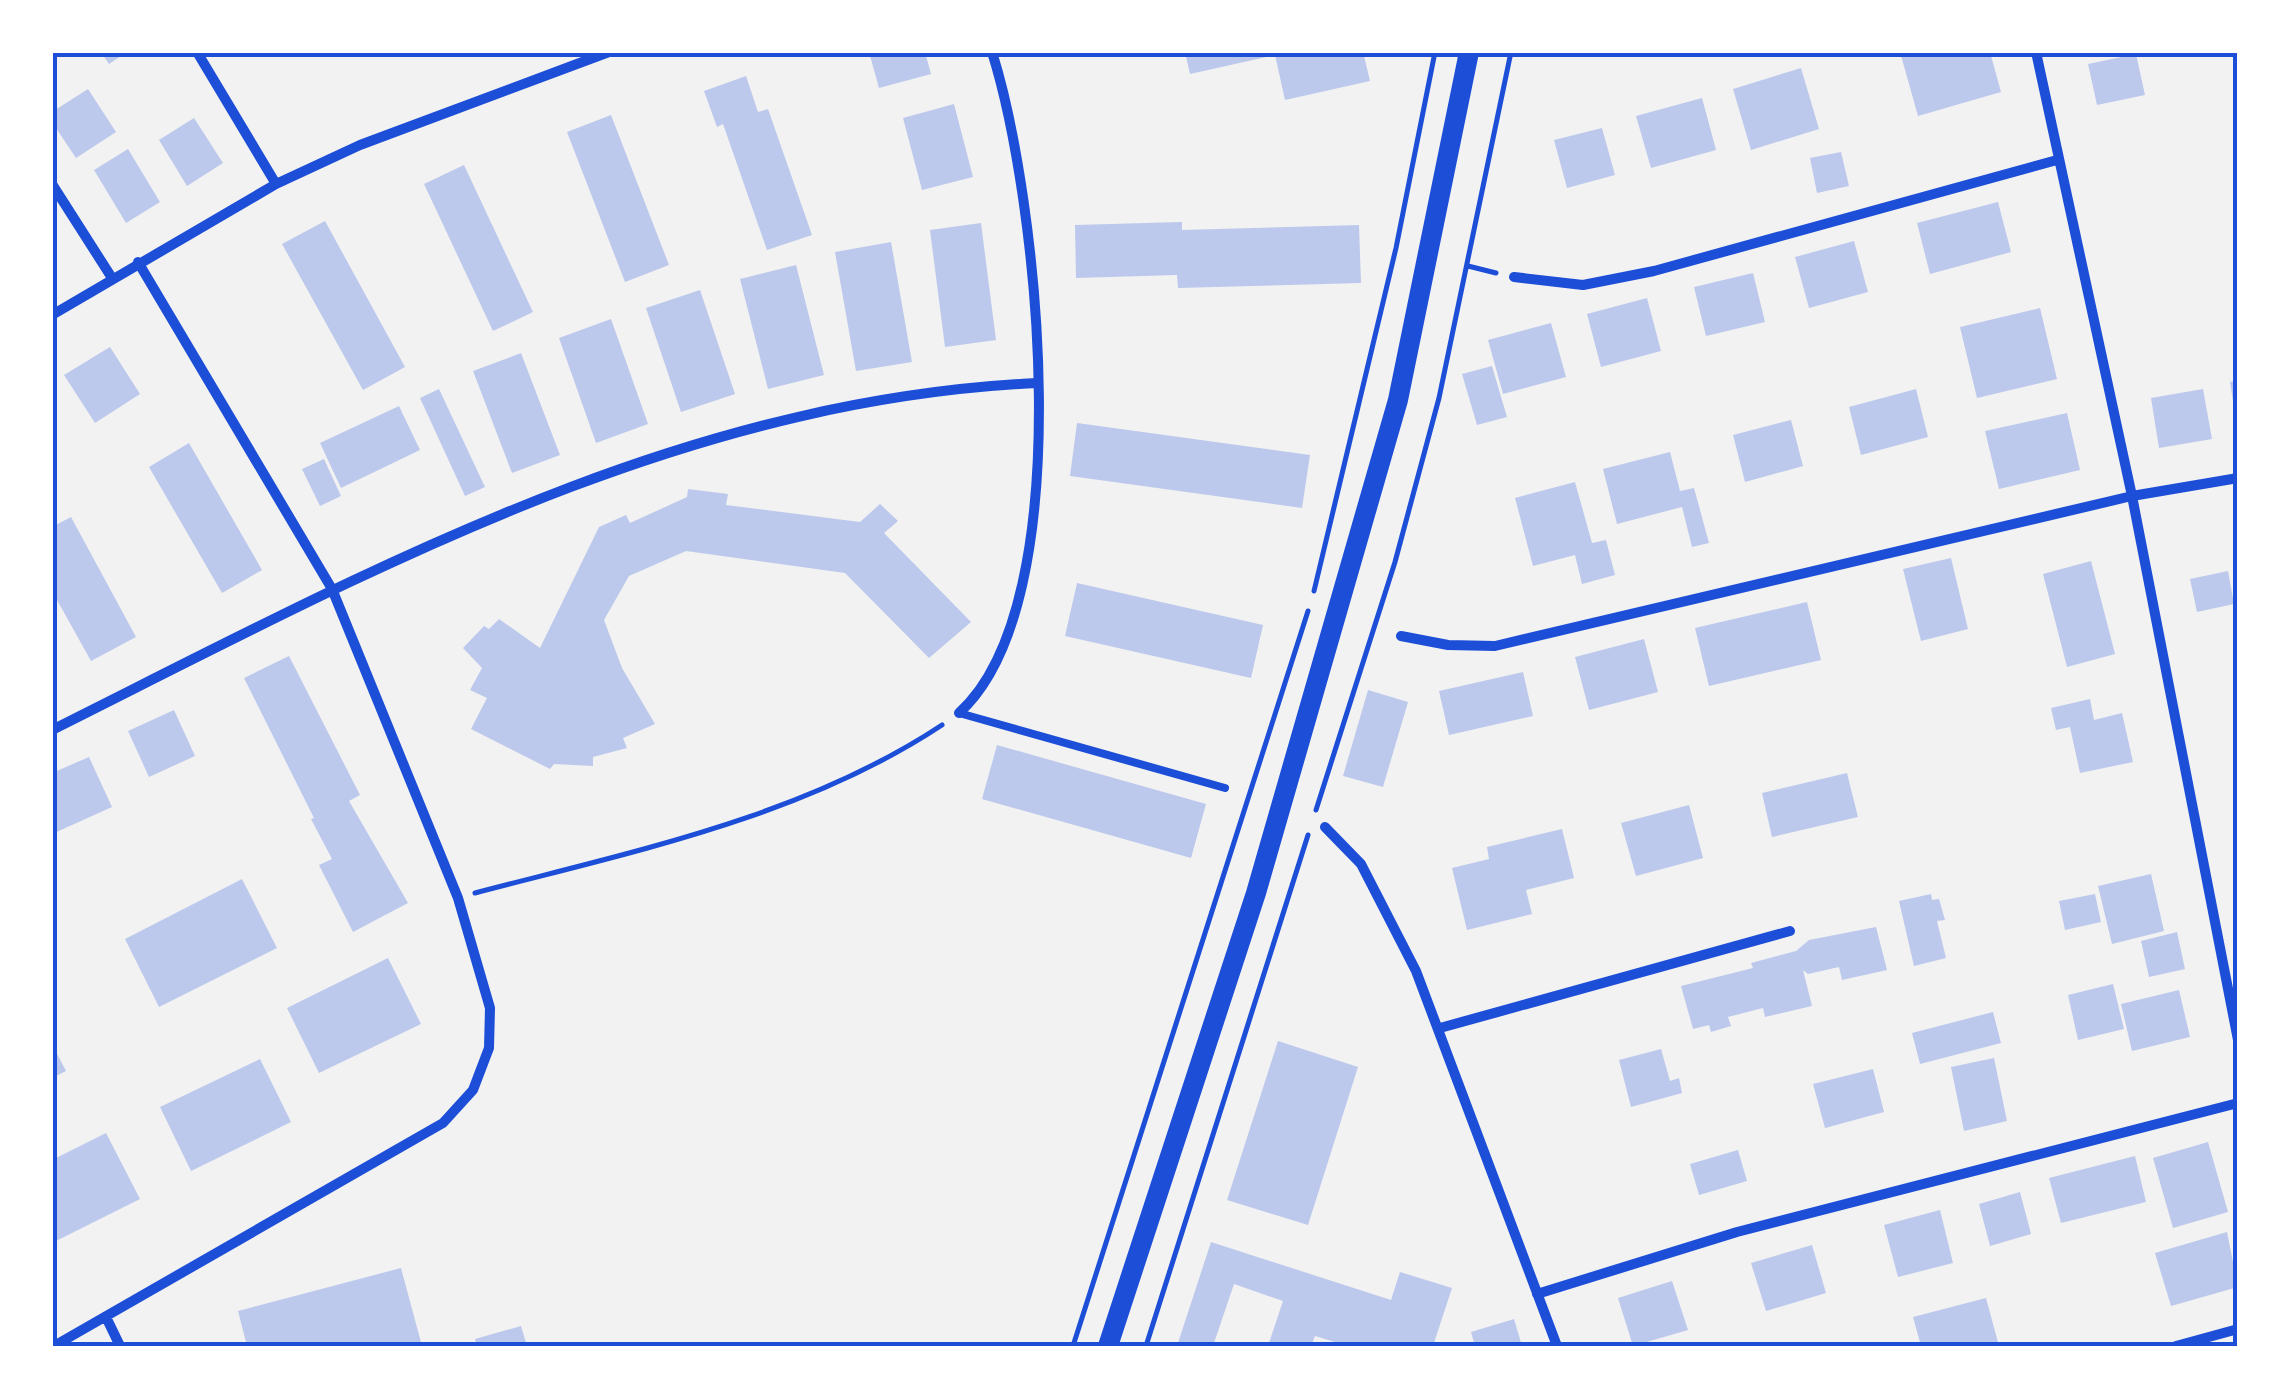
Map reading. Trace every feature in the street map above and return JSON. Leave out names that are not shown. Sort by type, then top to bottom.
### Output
[{"type":"main road","points":[[1108,1346],[1256,893],[1398,400],[1469,52]]},
{"type":"street","points":[[197,52],[276,184]]},
{"type":"street","points":[[52,315],[276,184],[394,132],[608,52]]},
{"type":"street","points":[[959,713],[974,700],[999,659],[1012,620],[1026,558],[1040,449],[1019,154],[992,52]]},
{"type":"street","points":[[2036,52],[2132,496],[2238,1040]]},
{"type":"street","points":[[1514,277],[1583,285],[1654,272],[2058,160]]},
{"type":"street","points":[[52,184],[112,278]]},
{"type":"street","points":[[54,1346],[443,1123],[472,1090],[489,1048],[490,1008],[458,898],[332,590],[138,262]]},
{"type":"street","points":[[52,730],[332,590],[580,481],[704,439],[974,386],[1038,383]]},
{"type":"street","points":[[1401,636],[1448,645],[1494,646],[2132,496],[2238,478]]},
{"type":"street","points":[[1325,828],[1353,855],[1374,886],[1440,1028],[1557,1346]]},
{"type":"street","points":[[1440,1028],[1790,931]]},
{"type":"street","points":[[1537,1294],[1737,1232],[2238,1103]]},
{"type":"street","points":[[106,1317],[120,1346]]},
{"type":"street","points":[[2176,1346],[2238,1329]]},
{"type":"lane","points":[[959,713],[1225,788]]},
{"type":"path","points":[[1072,1346],[1312,599],[1396,248],[1435,52]]},
{"type":"path","points":[[1146,1346],[1395,562],[1438,398],[1511,52]]},
{"type":"path","points":[[1467,266],[1514,277]]},
{"type":"path","points":[[458,898],[697,835],[850,776],[959,713]]},
{"type":"building","points":[[101,52],[127,52],[109,64]]},
{"type":"building","points":[[869,52],[925,52],[931,74],[879,88]]},
{"type":"building","points":[[1185,52],[1363,52],[1370,81],[1285,100],[1275,55],[1190,74]]},
{"type":"building","points":[[1900,52],[1990,52],[2001,92],[1918,116]]},
{"type":"building","points":[[2136,54],[2145,95],[2097,105],[2088,64]]},
{"type":"building","points":[[1801,68],[1819,129],[1751,150],[1733,89]]},
{"type":"building","points":[[746,76],[758,112],[768,109],[812,235],[767,250],[723,124],[717,127],[704,91]]},
{"type":"building","points":[[88,89],[116,132],[76,158],[52,122],[52,112]]},
{"type":"building","points":[[1702,98],[1716,150],[1651,168],[1636,116]]},
{"type":"building","points":[[954,104],[973,177],[922,190],[903,118]]},
{"type":"building","points":[[611,115],[669,265],[625,282],[567,132]]},
{"type":"building","points":[[194,118],[223,163],[187,186],[159,140]]},
{"type":"building","points":[[1602,128],[1615,175],[1567,188],[1554,140]]},
{"type":"building","points":[[128,149],[160,202],[126,223],[94,170]]},
{"type":"building","points":[[1841,152],[1849,186],[1817,193],[1810,158]]},
{"type":"building","points":[[464,165],[533,312],[493,331],[424,184]]},
{"type":"building","points":[[1998,202],[2011,252],[1930,274],[1917,223]]},
{"type":"building","points":[[325,221],[405,367],[363,390],[282,244]]},
{"type":"building","points":[[1182,222],[1182,230],[1359,225],[1361,283],[1178,288],[1177,275],[1076,278],[1075,225]]},
{"type":"building","points":[[981,223],[996,340],[945,347],[930,230]]},
{"type":"building","points":[[1854,241],[1868,292],[1809,308],[1795,257]]},
{"type":"building","points":[[891,242],[912,362],[856,371],[835,252]]},
{"type":"building","points":[[796,265],[824,375],[768,389],[740,279]]},
{"type":"building","points":[[1753,273],[1765,322],[1706,336],[1694,287]]},
{"type":"building","points":[[700,290],[735,394],[681,412],[646,308]]},
{"type":"building","points":[[1647,298],[1661,351],[1601,367],[1587,314]]},
{"type":"building","points":[[2040,308],[2057,379],[1977,398],[1960,327]]},
{"type":"building","points":[[611,319],[648,424],[596,443],[559,338]]},
{"type":"building","points":[[1551,323],[1566,377],[1503,394],[1488,340]]},
{"type":"building","points":[[110,347],[140,394],[95,423],[64,375]]},
{"type":"building","points":[[521,353],[560,455],[512,473],[473,371]]},
{"type":"building","points":[[1492,366],[1507,417],[1477,425],[1462,374]]},
{"type":"building","points":[[2238,380],[2238,414],[2235,414],[2230,382]]},
{"type":"building","points":[[439,389],[485,487],[465,496],[420,398]]},
{"type":"building","points":[[1916,389],[1928,437],[1861,455],[1849,407]]},
{"type":"building","points":[[2203,389],[2212,439],[2159,448],[2151,398]]},
{"type":"building","points":[[399,406],[420,450],[341,488],[320,443]]},
{"type":"building","points":[[2067,413],[2080,470],[1999,489],[1985,431]]},
{"type":"building","points":[[1791,420],[1803,466],[1745,482],[1733,435]]},
{"type":"building","points":[[1077,423],[1310,455],[1302,508],[1070,476]]},
{"type":"building","points":[[189,443],[262,570],[222,593],[149,467]]},
{"type":"building","points":[[1670,452],[1680,491],[1694,488],[1709,543],[1692,547],[1682,507],[1617,524],[1603,469]]},
{"type":"building","points":[[324,459],[341,496],[320,506],[302,469]]},
{"type":"building","points":[[1575,482],[1592,543],[1606,540],[1615,575],[1582,584],[1575,555],[1533,566],[1515,498]]},
{"type":"building","points":[[688,489],[728,494],[726,505],[860,522],[880,504],[898,521],[884,533],[971,622],[929,658],[845,573],[686,551],[629,576],[604,620],[622,668],[655,724],[623,738],[627,748],[593,757],[593,766],[554,764],[550,769],[471,729],[487,698],[470,690],[482,668],[463,648],[484,626],[489,629],[499,619],[540,648],[599,527],[626,515],[630,523],[687,497]]},
{"type":"building","points":[[71,517],[136,637],[91,661],[52,591],[52,527]]},
{"type":"building","points":[[1951,558],[1968,629],[1921,641],[1903,569]]},
{"type":"building","points":[[2091,561],[2115,654],[2067,667],[2043,574]]},
{"type":"building","points":[[2228,571],[2234,604],[2197,612],[2190,579]]},
{"type":"building","points":[[1077,583],[1263,625],[1251,678],[1065,636]]},
{"type":"building","points":[[1807,602],[1821,660],[1709,686],[1695,628]]},
{"type":"building","points":[[1644,639],[1658,692],[1589,710],[1575,657]]},
{"type":"building","points":[[289,656],[360,795],[349,801],[408,903],[353,932],[319,865],[332,859],[244,678]]},
{"type":"building","points":[[1523,672],[1533,716],[1449,735],[1439,691]]},
{"type":"building","points":[[1368,690],[1408,702],[1383,787],[1343,776]]},
{"type":"building","points":[[2090,699],[2094,720],[2122,713],[2133,762],[2080,773],[2070,727],[2056,730],[2051,708]]},
{"type":"building","points":[[174,710],[195,756],[149,777],[128,731]]},
{"type":"building","points":[[997,745],[1206,804],[1191,858],[982,799]]},
{"type":"building","points":[[89,757],[112,807],[52,834],[52,773]]},
{"type":"building","points":[[1847,773],[1858,817],[1772,837],[1762,793]]},
{"type":"building","points":[[1689,805],[1703,858],[1636,876],[1621,823]]},
{"type":"building","points":[[1562,829],[1574,878],[1526,890],[1532,914],[1467,930],[1452,868],[1489,859],[1487,847]]},
{"type":"building","points":[[2151,874],[2164,931],[2112,944],[2098,886]]},
{"type":"building","points":[[242,879],[277,948],[159,1007],[125,939]]},
{"type":"building","points":[[1931,894],[1932,900],[1939,899],[1945,920],[1937,921],[1946,958],[1914,966],[1899,901]]},
{"type":"building","points":[[2095,894],[2101,922],[2065,930],[2059,901]]},
{"type":"building","points":[[1876,927],[1887,970],[1842,980],[1839,967],[1808,974],[1803,970],[1812,1006],[1765,1017],[1763,1008],[1728,1017],[1731,1026],[1711,1032],[1709,1025],[1693,1029],[1681,986],[1753,968],[1751,963],[1796,951],[1809,940]]},
{"type":"building","points":[[2177,932],[2185,969],[2149,977],[2141,941]]},
{"type":"building","points":[[388,958],[421,1024],[319,1073],[287,1008]]},
{"type":"building","points":[[2113,984],[2124,1029],[2078,1040],[2068,995]]},
{"type":"building","points":[[2179,990],[2190,1037],[2132,1051],[2121,1004]]},
{"type":"building","points":[[1993,1012],[2001,1043],[1920,1064],[1912,1033]]},
{"type":"building","points":[[1278,1041],[1358,1067],[1308,1225],[1227,1200]]},
{"type":"building","points":[[52,1044],[66,1071],[52,1078]]},
{"type":"building","points":[[1661,1049],[1670,1081],[1679,1078],[1682,1093],[1631,1107],[1619,1060]]},
{"type":"building","points":[[1994,1058],[2007,1121],[1964,1131],[1951,1067]]},
{"type":"building","points":[[260,1059],[291,1122],[191,1171],[160,1107]]},
{"type":"building","points":[[1873,1069],[1884,1112],[1825,1128],[1813,1084]]},
{"type":"building","points":[[106,1133],[140,1199],[52,1243],[52,1160]]},
{"type":"building","points":[[2208,1142],[2228,1212],[2173,1228],[2153,1158]]},
{"type":"building","points":[[1738,1150],[1747,1181],[1699,1195],[1690,1164]]},
{"type":"building","points":[[2135,1156],[2146,1202],[2061,1223],[2049,1178]]},
{"type":"building","points":[[2020,1192],[2031,1234],[1990,1246],[1979,1204]]},
{"type":"building","points":[[1940,1210],[1953,1263],[1898,1277],[1884,1225]]},
{"type":"building","points":[[2227,1232],[2238,1287],[2171,1306],[2155,1253]]},
{"type":"building","points":[[1211,1242],[1391,1300],[1400,1272],[1452,1288],[1433,1346],[1348,1346],[1315,1336],[1311,1346],[1268,1346],[1283,1301],[1234,1284],[1213,1346],[1177,1346]]},
{"type":"building","points":[[1812,1245],[1826,1293],[1766,1311],[1751,1263]]},
{"type":"building","points":[[401,1268],[422,1346],[247,1346],[238,1311]]},
{"type":"building","points":[[1672,1281],[1688,1330],[1633,1346],[1618,1298]]},
{"type":"building","points":[[1986,1298],[1999,1346],[1921,1346],[1913,1317]]},
{"type":"building","points":[[1514,1319],[1522,1346],[1475,1346],[1471,1332]]},
{"type":"building","points":[[521,1326],[527,1346],[477,1346],[475,1339]]}]
